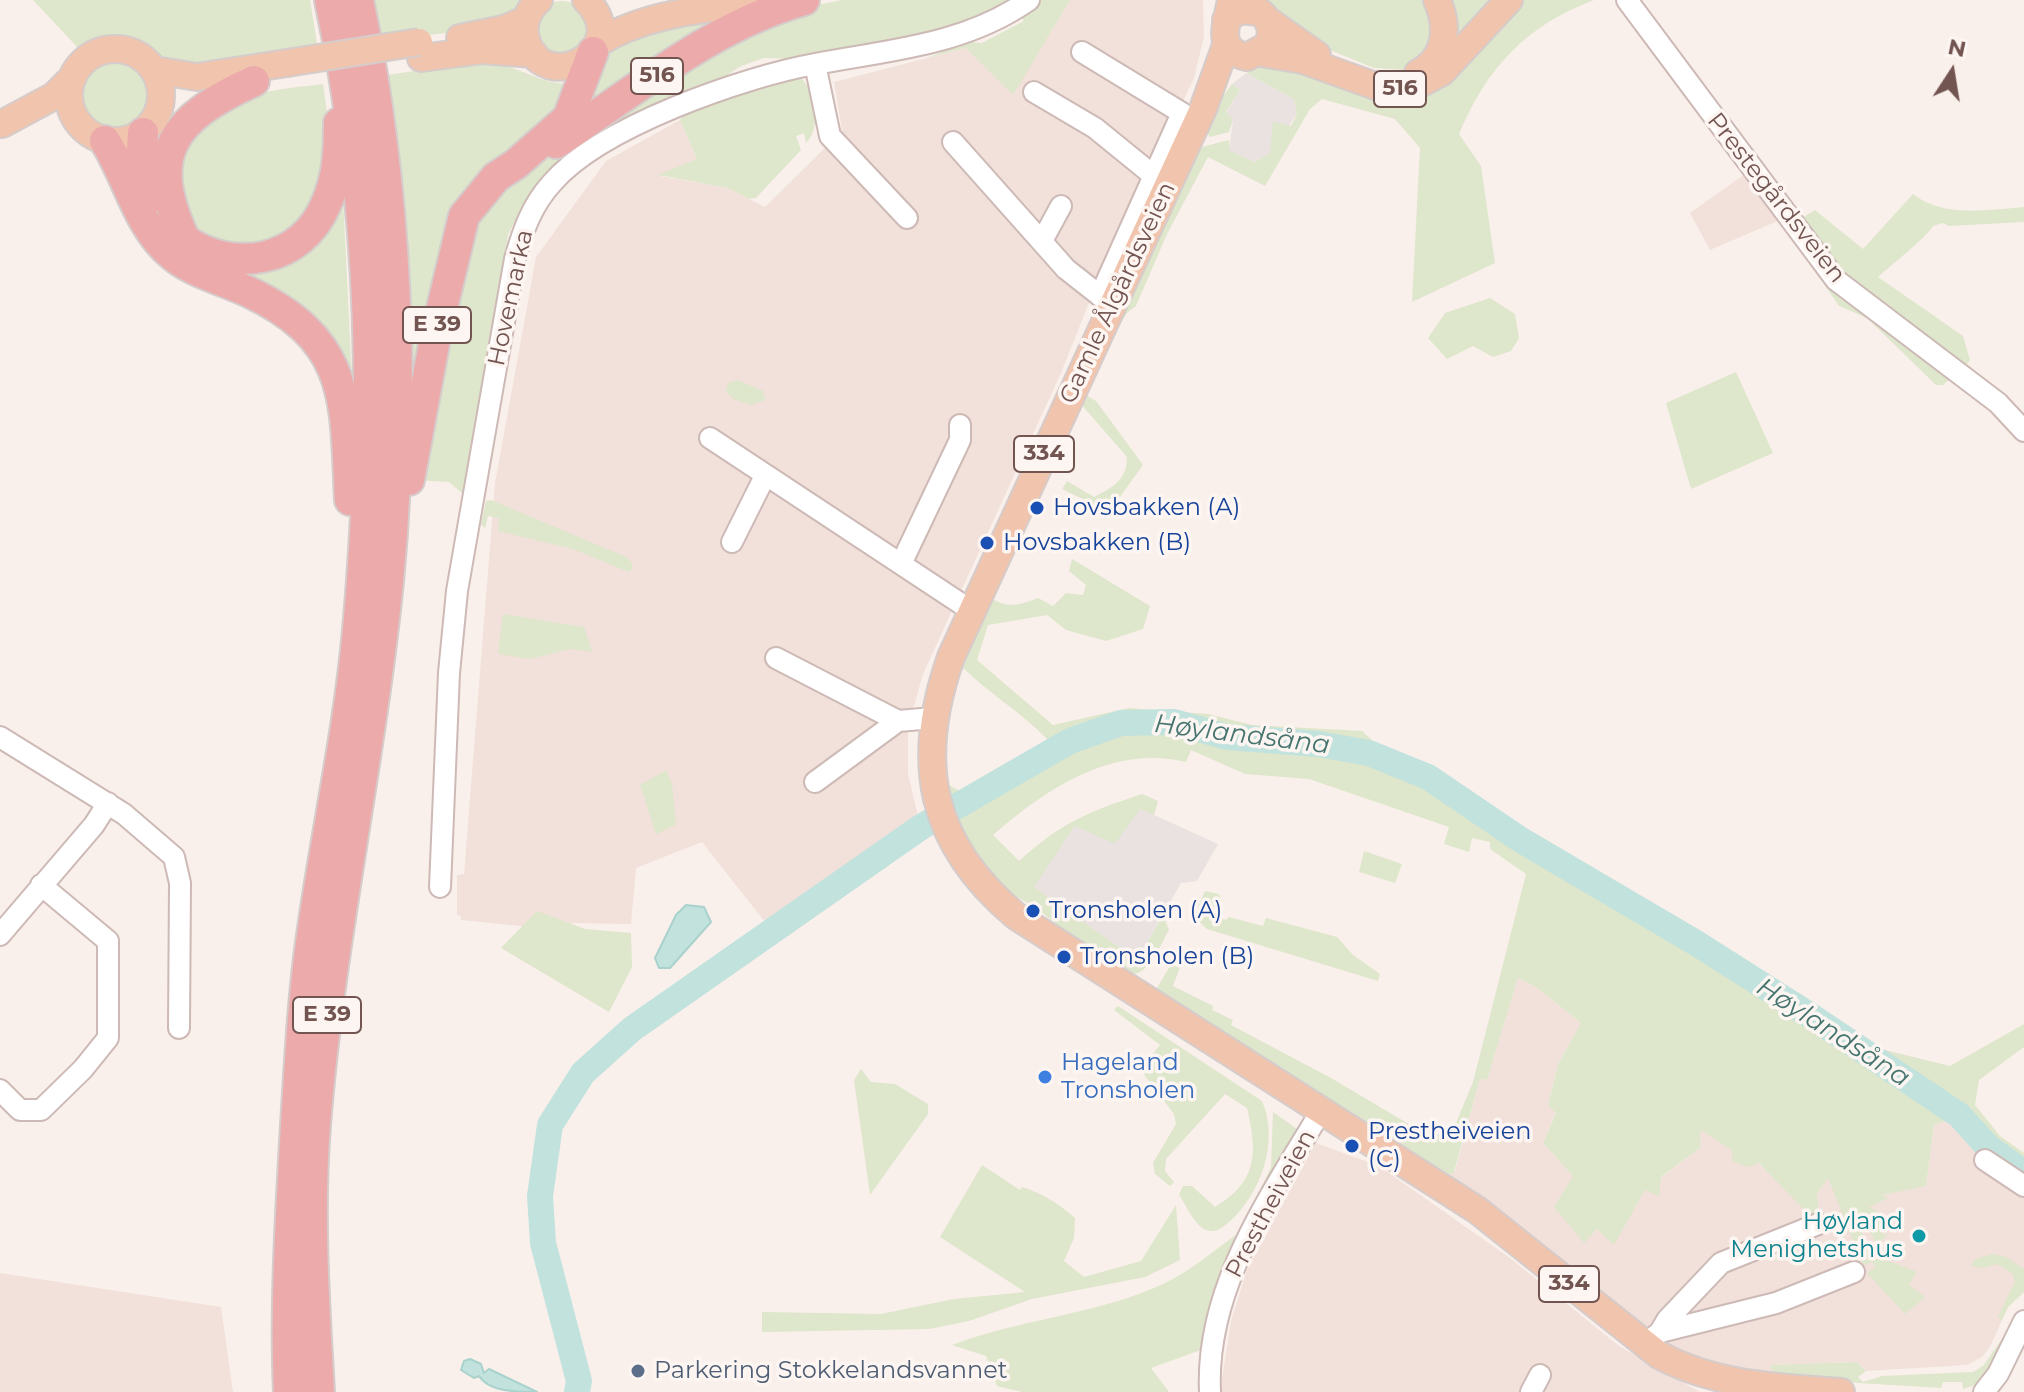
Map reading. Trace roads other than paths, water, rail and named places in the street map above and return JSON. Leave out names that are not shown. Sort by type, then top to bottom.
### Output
[{"type":"highway","name":"516","points":[[516,164],[536,156],[721,34],[753,17],[804,0]]},
{"type":"highway","name":"E 39","points":[[289,1392],[301,1312],[301,1279],[312,1190],[319,1086],[369,638],[388,578],[396,381],[375,217],[340,3]]},
{"type":"highway","name":"E 39","points":[[143,133],[141,166],[151,200],[169,231],[212,256],[258,259],[297,243],[320,216],[338,160],[340,3]]},
{"type":"highway","name":"E 39","points":[[369,638],[399,580],[408,483],[456,240],[477,196],[568,118],[596,47]]},
{"type":"highway","points":[[185,240],[166,195],[166,169],[174,143],[196,111],[254,81]]},
{"type":"highway","name":"E 39","points":[[92,134],[119,164],[150,230],[160,243],[184,264],[282,310],[306,329],[336,373],[344,396],[369,638]]},
{"type":"highway","name":"E 39","points":[[301,1312],[319,1392]]},
{"type":"main road","points":[[590,4],[615,11],[696,0]]},
{"type":"main road","name":"516","points":[[420,50],[534,54],[558,67],[572,66],[618,30],[647,20],[770,0]]},
{"type":"main road","name":"516","points":[[1261,11],[1316,54],[1373,76],[1395,79],[1427,68],[1437,56],[1445,27],[1437,0]]},
{"type":"main road","name":"516","points":[[1258,54],[1303,60],[1381,88],[1414,87],[1442,72],[1509,0]]},
{"type":"main road","points":[[590,4],[601,31],[596,47]]},
{"type":"main road","name":"516","points":[[532,10],[527,44],[534,54]]},
{"type":"main road","name":"516","points":[[73,77],[91,55],[118,49],[144,59],[154,70],[197,77],[288,70],[420,50],[480,36],[532,10]]},
{"type":"main road","points":[[1258,54],[1241,56],[1228,22],[1239,10],[1261,11]]},
{"type":"main road","name":"334","points":[[1258,54],[1270,43],[1261,11]]},
{"type":"main road","name":"Gamle Ålgårdsveien","points":[[1228,22],[1203,109],[1106,300],[951,657],[933,718],[931,762],[942,819],[973,874],[1016,916],[1477,1210],[1652,1338],[1688,1370],[1722,1380],[1841,1392]]},
{"type":"main road","name":"Gamle Ålgårdsveien","points":[[1203,109],[1258,54]]},
{"type":"main road","points":[[1,124],[57,120],[92,134],[131,139],[143,133],[154,121],[160,106],[161,94],[154,70]]},
{"type":"main road","name":"516","points":[[160,106],[200,90],[254,81],[288,70]]},
{"type":"main road","points":[[1,124],[54,96],[73,77]]},
{"type":"main road","points":[[73,77],[70,107],[92,134]]},
{"type":"street","name":"Hovemarka","points":[[440,887],[449,673],[457,591],[515,259],[528,218],[546,190],[570,165],[631,129],[753,79],[815,64],[944,41],[1003,16],[1029,0]]},
{"type":"street","name":"Prestegårdsveien","points":[[1627,0],[1836,280],[1998,403],[2024,431]]},
{"type":"street","points":[[953,142],[1043,239],[1066,269],[1106,300],[1182,113],[1082,52]]},
{"type":"street","points":[[815,64],[830,136],[907,218]]},
{"type":"street","points":[[1034,92],[1095,128],[1154,176]]},
{"type":"street","points":[[1043,239],[1061,206]]},
{"type":"street","points":[[901,564],[960,440],[960,425]]},
{"type":"street","points":[[710,438],[972,611]]},
{"type":"street","points":[[732,542],[765,476]]},
{"type":"street","points":[[776,658],[898,721]]},
{"type":"street","points":[[815,782],[898,721],[933,718]]},
{"type":"street","points":[[0,737],[108,803],[166,848],[179,867],[179,1028]]},
{"type":"street","points":[[0,935],[108,803]]},
{"type":"street","points":[[0,1090],[20,1110],[41,1110],[83,1069],[108,1038],[108,941],[41,885]]},
{"type":"street","name":"Prestheiveien","points":[[1210,1392],[1209,1365],[1214,1328],[1224,1292],[1238,1257],[1321,1111]]},
{"type":"street","points":[[1985,1160],[2024,1186]]},
{"type":"street","points":[[1652,1338],[1721,1263],[1818,1224]]},
{"type":"street","points":[[1652,1338],[1776,1303],[1854,1272]]},
{"type":"street","points":[[1984,1392],[1998,1374],[2024,1321]]},
{"type":"water","points":[[686,905],[704,907],[711,922],[670,968],[659,968],[655,958],[676,915]]},
{"type":"water","points":[[470,1359],[481,1364],[484,1373],[489,1369],[537,1392],[504,1390],[489,1385],[479,1376],[474,1378],[461,1370],[464,1361]]},
{"type":"waterway","name":"Høylandsåna","points":[[577,1392],[579,1381],[543,1243],[540,1196],[550,1125],[583,1073],[632,1029],[921,827],[1070,741],[1121,723],[1174,722],[1227,737],[1318,744],[1369,753],[1428,777],[1521,840],[1696,943],[1811,1016],[1959,1115],[1988,1147],[2024,1173]]},
{"type":"place","name":"Hovsbakken (A)","points":[[1037,508]]},
{"type":"place","name":"Hovsbakken (B)","points":[[987,543]]},
{"type":"place","name":"Tronsholen (A)","points":[[1033,911]]},
{"type":"place","name":"Tronsholen (B)","points":[[1064,957]]},
{"type":"place","name":"Hageland Tronsholen","points":[[1045,1077]]},
{"type":"place","name":"Prestheiveien (C)","points":[[1352,1146]]},
{"type":"place","name":"Høyland Menighetshus","points":[[1919,1236]]},
{"type":"place","name":"Parkering Stokkelandsvannet","points":[[638,1371]]}]
